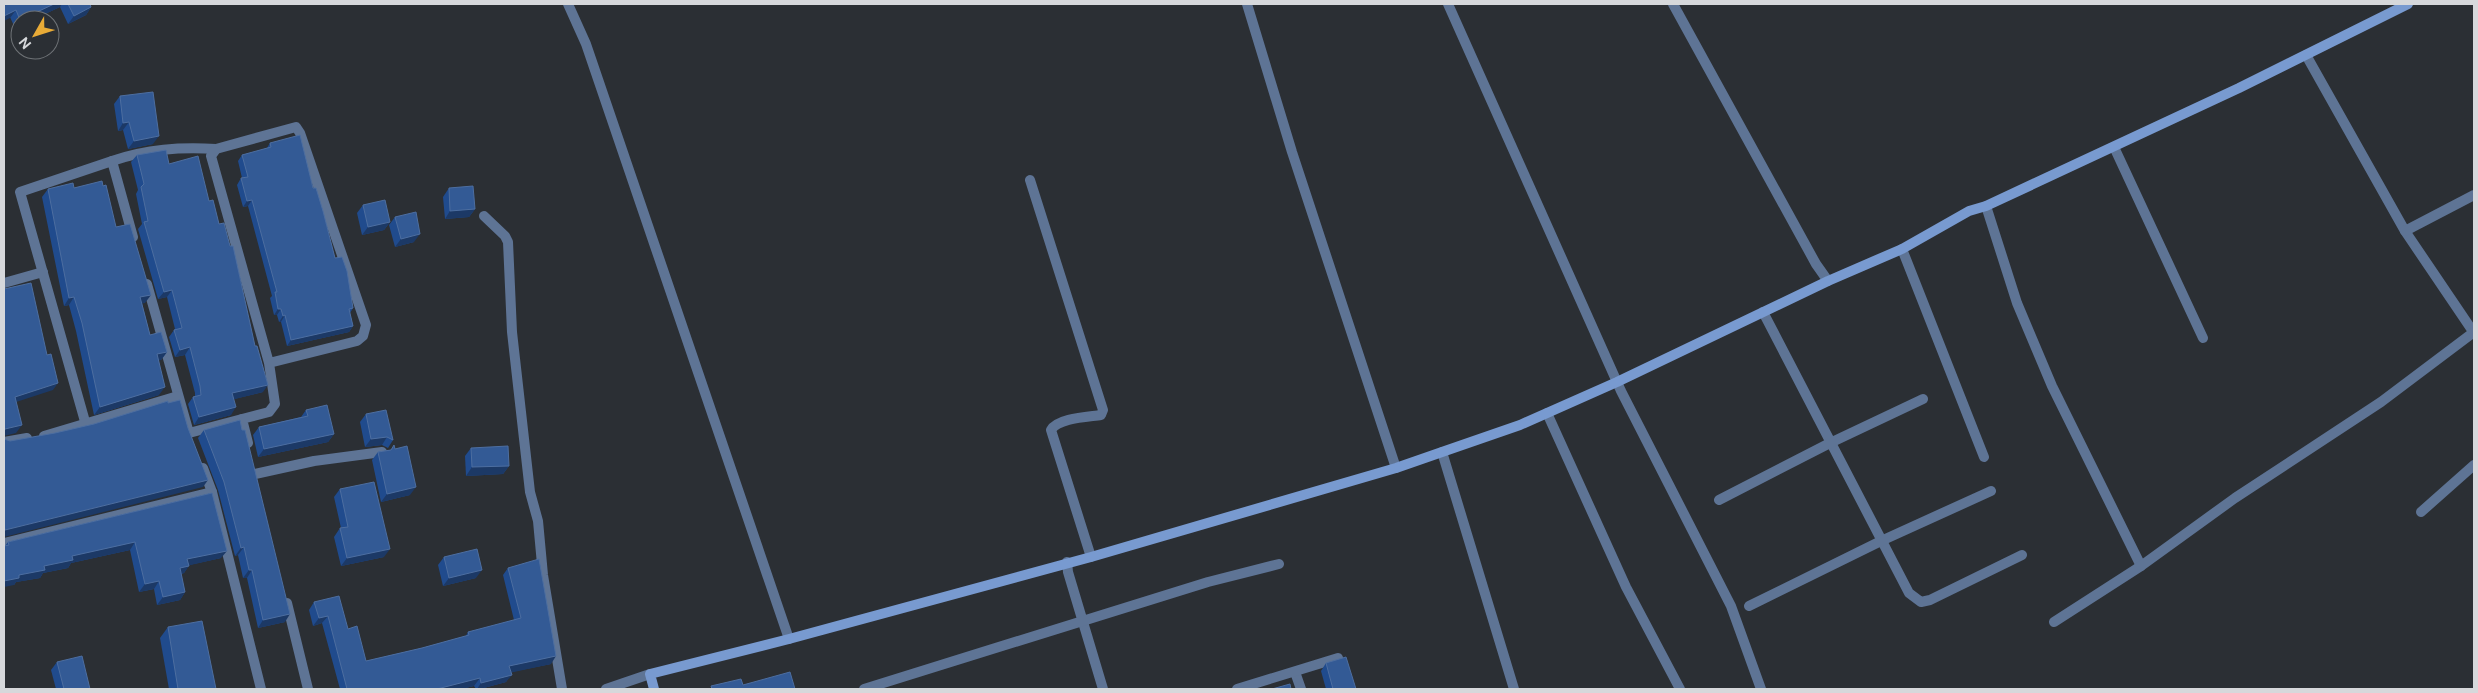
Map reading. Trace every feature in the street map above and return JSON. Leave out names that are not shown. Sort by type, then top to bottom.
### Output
[{"type":"street","points":[[568,4],[586,44],[789,640]]},
{"type":"street","points":[[1247,4],[1292,152],[1394,464]]},
{"type":"street","points":[[1448,4],[1629,407],[1731,606],[1762,689]]},
{"type":"street","points":[[1673,4],[1816,264],[1825,277]]},
{"type":"street","points":[[606,689],[650,674],[789,640],[1068,567],[1091,557],[1394,464],[1442,452],[1547,413],[1618,382],[1763,312],[1825,277],[1902,250],[1969,211],[1986,206],[2116,151],[2408,4]]},
{"type":"street","points":[[2054,622],[2141,566],[2235,498],[2381,402],[2474,332],[2405,231],[2306,55]]},
{"type":"street","points":[[86,425],[20,192],[112,161],[158,149],[183,147],[216,149],[296,127],[300,133],[366,325],[358,341],[269,363]]},
{"type":"street","points":[[144,274],[190,437],[242,419],[266,413],[273,408],[275,404],[269,363],[210,156],[216,149]]},
{"type":"street","points":[[2116,151],[2203,338]]},
{"type":"street","points":[[112,161],[136,246]]},
{"type":"street","points":[[1030,180],[1103,410],[1101,415],[1064,422],[1054,426],[1052,430],[1091,557]]},
{"type":"street","points":[[2405,231],[2474,195]]},
{"type":"street","points":[[1986,206],[2017,303],[2052,386],[2141,566]]},
{"type":"street","points":[[484,216],[508,242],[512,332],[530,492],[538,521],[543,575],[562,689]]},
{"type":"street","points":[[1902,250],[1984,457]]},
{"type":"street","points":[[4,283],[43,272]]},
{"type":"street","points":[[1763,312],[1909,593],[1921,602],[1930,600],[2022,556]]},
{"type":"street","points":[[4,442],[86,425],[178,396]]},
{"type":"street","points":[[1719,500],[1830,443],[1923,399]]},
{"type":"street","points":[[1547,413],[1626,587],[1680,689]]},
{"type":"street","points":[[242,419],[254,469],[382,452]]},
{"type":"street","points":[[1442,452],[1514,689]]},
{"type":"street","points":[[199,458],[212,492],[261,689]]},
{"type":"street","points":[[2421,512],[2474,465]]},
{"type":"street","points":[[1750,606],[1881,541],[1991,491]]},
{"type":"street","points":[[4,542],[212,492]]},
{"type":"street","points":[[864,689],[1208,582],[1279,564]]},
{"type":"street","points":[[1068,567],[1103,689]]},
{"type":"street","points":[[284,593],[308,689]]},
{"type":"street","points":[[1237,689],[1338,658]]},
{"type":"street","points":[[1295,672],[1301,689]]},
{"type":"street","points":[[650,674],[654,688]]},
{"type":"building","points":[[4,4],[54,4],[41,10],[10,10],[10,13],[4,16]]},
{"type":"building","points":[[68,4],[90,4],[91,7],[74,16]]},
{"type":"building","points":[[153,92],[159,136],[134,141],[129,122],[123,123],[120,96]]},
{"type":"building","points":[[300,135],[313,188],[316,188],[335,258],[342,257],[347,271],[353,308],[349,309],[353,326],[291,340],[285,315],[283,316],[281,309],[278,309],[275,292],[277,292],[252,200],[247,201],[241,178],[248,177],[242,155],[271,147],[270,143]]},
{"type":"building","points":[[166,150],[169,164],[198,156],[209,201],[213,200],[219,224],[224,223],[230,246],[233,246],[255,346],[257,346],[268,385],[232,393],[236,407],[199,417],[193,397],[201,395],[200,386],[190,347],[180,350],[174,330],[182,328],[172,290],[164,292],[144,222],[148,221],[141,187],[144,184],[137,155]]},
{"type":"building","points":[[102,181],[103,186],[106,185],[116,227],[130,224],[151,295],[140,297],[150,335],[161,332],[167,352],[157,354],[165,387],[100,407],[82,323],[74,297],[69,298],[48,189],[73,183],[74,188]]},
{"type":"building","points":[[473,186],[475,209],[450,211],[449,188]]},
{"type":"building","points":[[385,200],[390,222],[368,227],[363,205]]},
{"type":"building","points":[[416,212],[420,234],[401,239],[395,217]]},
{"type":"building","points":[[31,283],[47,355],[51,354],[58,383],[15,397],[22,425],[5,429],[4,431],[4,289]]},
{"type":"building","points":[[180,400],[188,428],[208,480],[5,530],[4,439],[10,441],[55,433],[94,424],[168,401],[168,403]]},
{"type":"building","points":[[327,405],[334,434],[264,449],[259,427],[308,416],[306,410]]},
{"type":"building","points":[[386,410],[393,440],[387,437],[371,439],[366,414]]},
{"type":"building","points":[[240,420],[242,430],[245,430],[290,614],[263,620],[252,570],[249,570],[244,547],[241,548],[224,482],[204,430]]},
{"type":"building","points":[[394,445],[395,449],[407,446],[416,487],[387,494],[378,452],[391,450]]},
{"type":"building","points":[[508,446],[509,466],[472,467],[471,448]]},
{"type":"building","points":[[374,482],[390,549],[347,558],[340,528],[348,527],[340,489]]},
{"type":"building","points":[[212,493],[227,551],[187,559],[189,566],[180,568],[185,592],[163,597],[159,581],[145,584],[135,542],[72,556],[73,560],[44,566],[45,570],[19,575],[19,578],[4,581],[4,546],[9,545],[8,542]]},
{"type":"building","points":[[477,549],[482,570],[449,578],[444,557]]},
{"type":"building","points":[[539,559],[556,656],[509,666],[512,675],[481,683],[480,678],[437,689],[347,689],[328,616],[319,618],[314,602],[339,596],[348,629],[357,626],[366,661],[469,635],[468,632],[521,618],[508,568]]},
{"type":"building","points":[[202,621],[216,689],[178,689],[168,627]]},
{"type":"building","points":[[82,656],[90,689],[64,689],[57,662]]},
{"type":"building","points":[[1346,657],[1356,689],[1333,689],[1326,663]]},
{"type":"building","points":[[790,672],[795,689],[712,689],[711,686],[741,679],[743,685]]},
{"type":"building","points":[[1290,684],[1291,689],[1272,689]]}]
